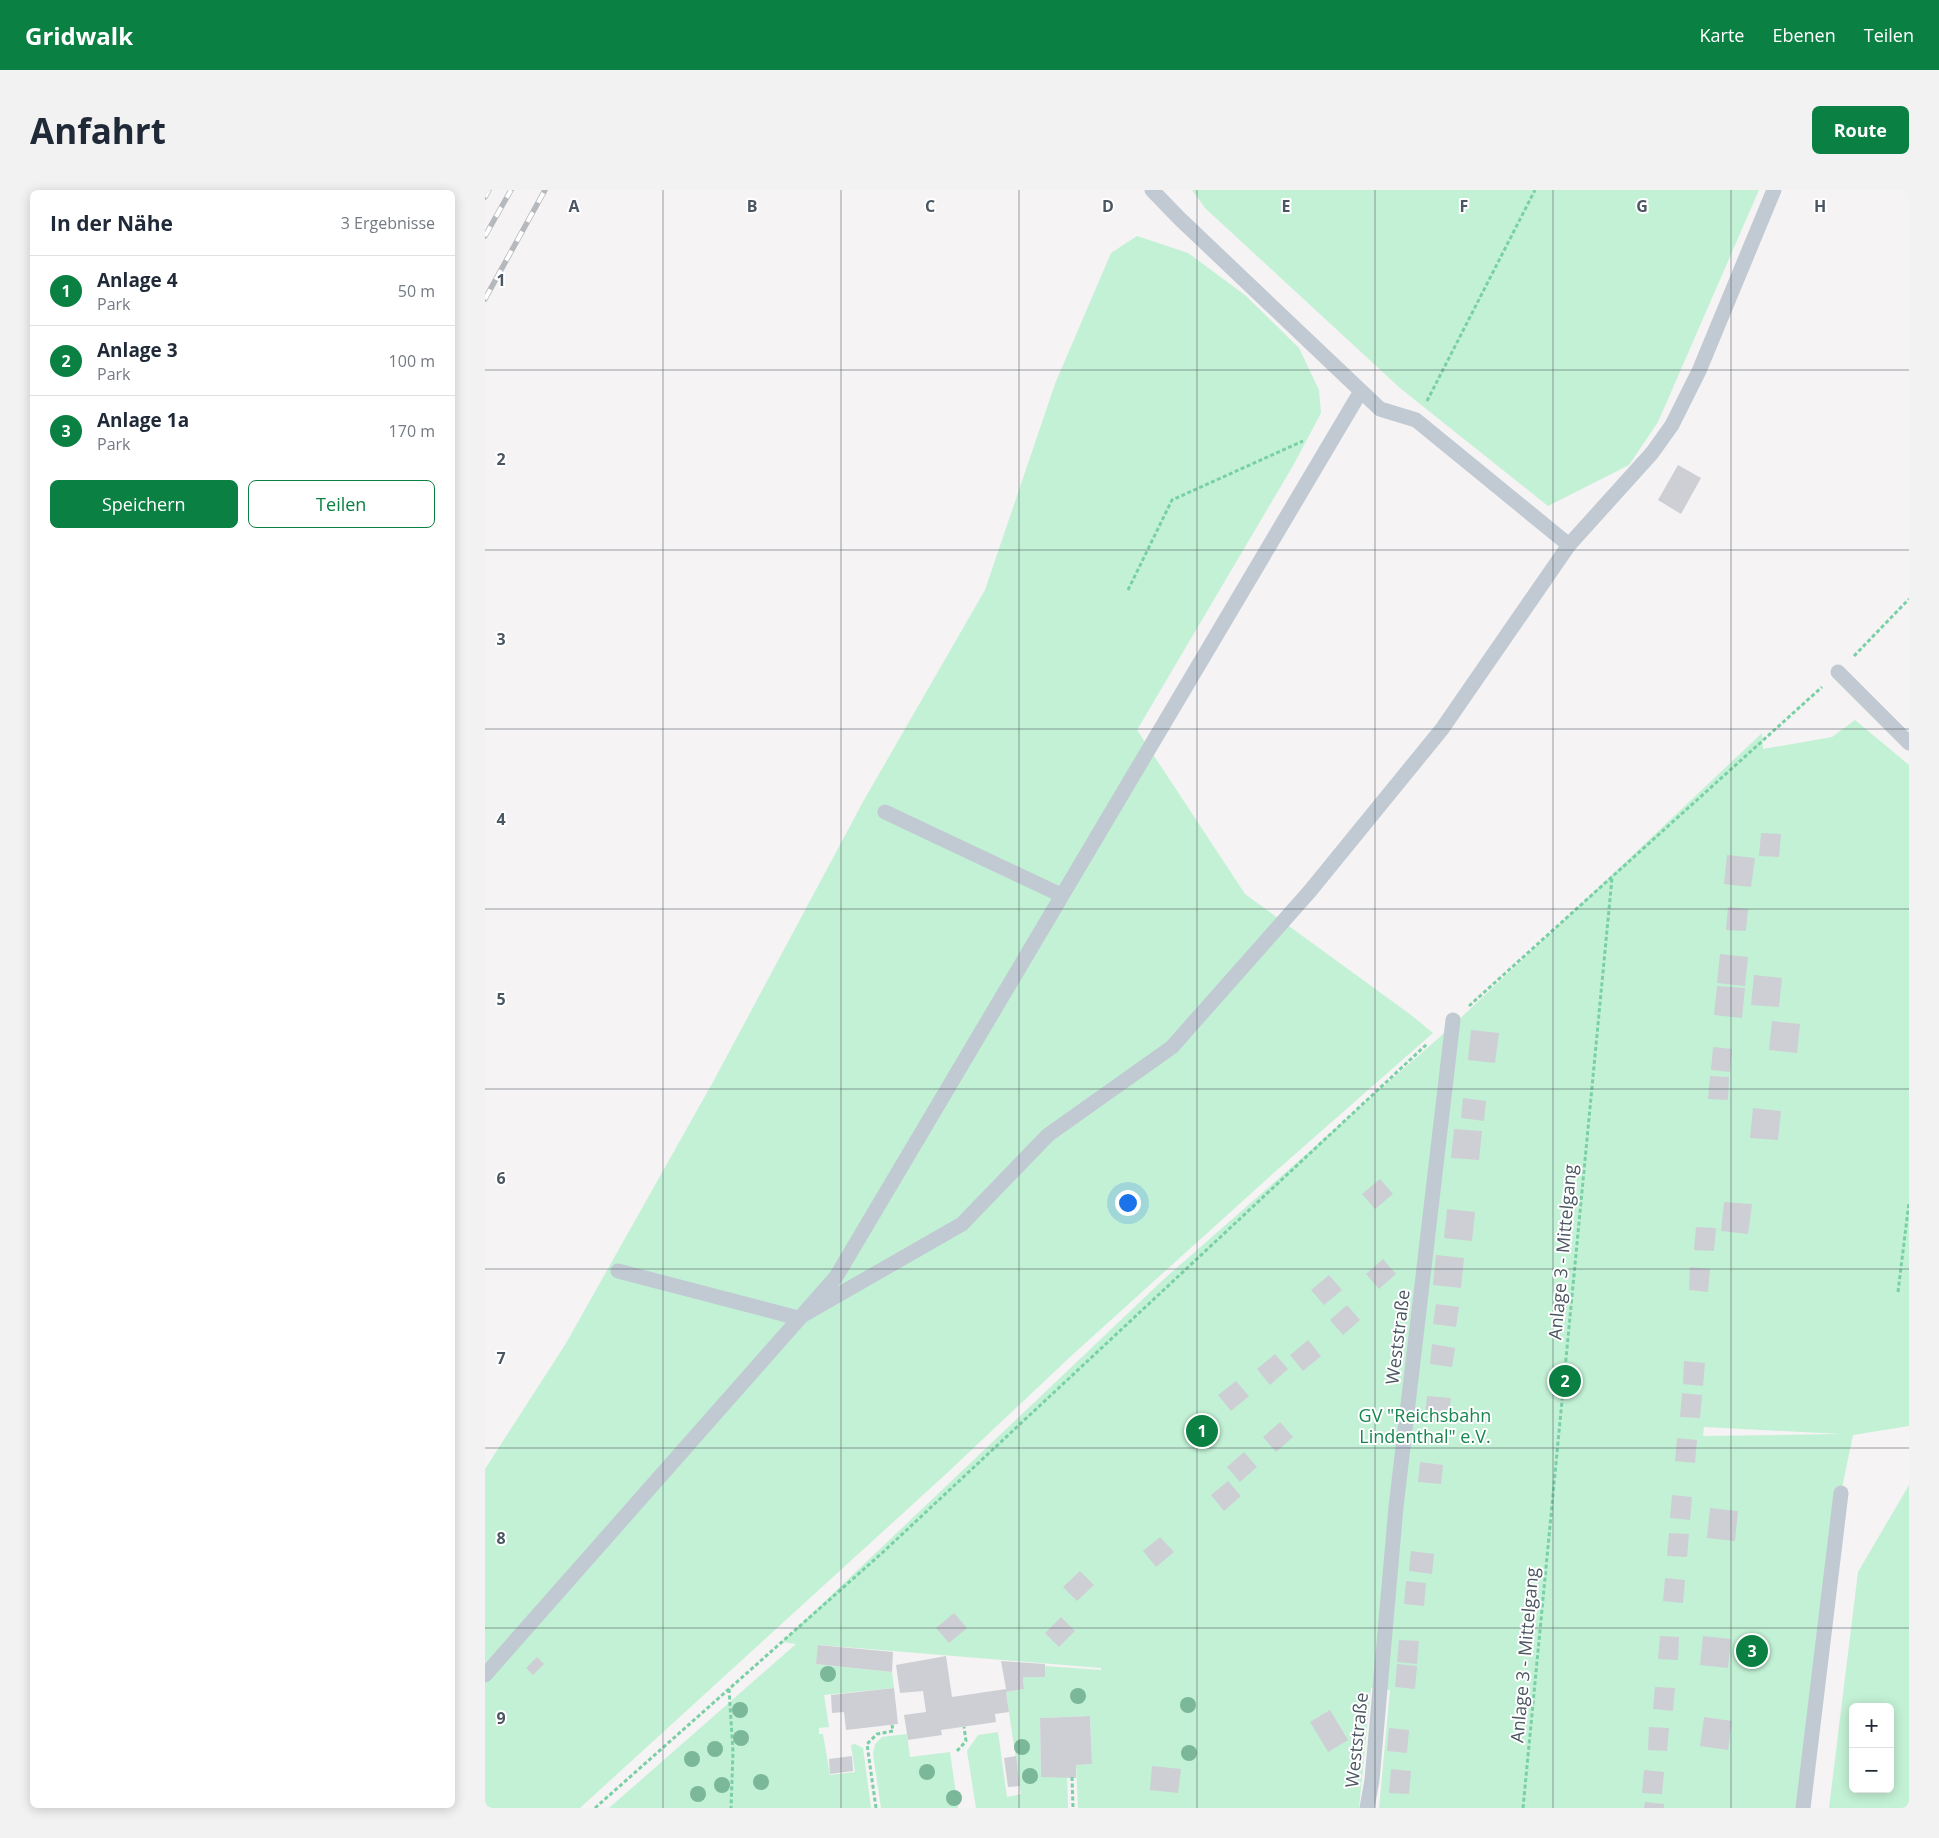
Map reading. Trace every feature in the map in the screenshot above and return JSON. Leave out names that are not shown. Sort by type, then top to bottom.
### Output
[{"type":"lane","points":[[1153,190],[1193,231],[1380,409],[1416,420],[1569,544]]},
{"type":"lane","points":[[618,1271],[798,1318],[962,1224],[1048,1135],[1172,1047],[1310,892],[1442,729],[1569,544],[1652,454],[1672,425],[1699,371],[1774,190]]},
{"type":"lane","points":[[485,1676],[836,1277],[1361,391]]},
{"type":"lane","points":[[1838,672],[1909,743]]},
{"type":"lane","points":[[885,812],[1061,895]]},
{"type":"lane","name":"Weststraße","points":[[1367,1808],[1372,1780],[1396,1507],[1453,1020]]},
{"type":"lane","points":[[1803,1808],[1841,1493]]},
{"type":"path","points":[[1416,420],[1535,190]]},
{"type":"path","points":[[1128,590],[1172,500],[1305,441]]},
{"type":"path","points":[[595,1808],[882,1553],[1453,1020],[1838,672],[1909,599]]},
{"type":"path","name":"Anlage 3 - Mittelgang","points":[[1523,1808],[1612,878]]},
{"type":"path","points":[[1898,1292],[1909,1202]]},
{"type":"path","points":[[729,1688],[733,1752],[731,1808]]},
{"type":"path","points":[[876,1808],[867,1744],[877,1734],[893,1731],[892,1725]]},
{"type":"path","points":[[957,1751],[966,1741],[964,1727]]},
{"type":"path","points":[[1072,1777],[1073,1808]]},
{"type":"green space","points":[[1192,190],[1759,190],[1658,422],[1629,465],[1548,506],[1400,388],[1205,208]]},
{"type":"green space","points":[[1137,236],[1188,253],[1245,295],[1299,348],[1319,390],[1321,413],[1294,464],[1137,730],[1245,894],[1433,1033],[1277,1170],[1070,1357],[947,1473],[580,1808],[485,1808],[485,1469],[565,1345],[713,1082],[864,800],[985,590],[1055,384],[1111,253]]},
{"type":"green space","name":"GV \"Reichsbahn Lindenthal\" e.V.","points":[[1855,720],[1909,765],[1909,1426],[1853,1435],[1841,1493],[1803,1808],[1379,1808],[1390,1690],[1371,1688],[1359,1808],[1078,1808],[1076,1765],[1092,1764],[1090,1716],[1040,1718],[1041,1777],[1067,1777],[1068,1808],[976,1808],[967,1751],[978,1735],[998,1732],[1007,1797],[1021,1794],[1006,1692],[1024,1689],[1023,1677],[1045,1677],[1045,1666],[1101,1670],[1101,1668],[819,1645],[816,1664],[892,1672],[894,1688],[824,1695],[829,1727],[819,1728],[819,1734],[823,1734],[830,1775],[855,1772],[851,1745],[855,1744],[863,1748],[871,1808],[609,1808],[796,1644],[782,1642],[1164,1279],[1450,1028],[1762,733],[1763,749],[1832,737]],"holes":[[[1704,1427],[1841,1434],[1703,1436]]]},
{"type":"green space","points":[[1909,1485],[1909,1808],[1829,1808],[1858,1572]]},
{"type":"green space","points":[[907,1734],[910,1757],[950,1752],[958,1808],[881,1808],[873,1754],[875,1744],[882,1737]]},
{"type":"building","points":[[1678,465],[1701,478],[1681,514],[1658,500]]},
{"type":"building","points":[[1761,833],[1781,834],[1779,857],[1759,856]]},
{"type":"building","points":[[1727,855],[1755,858],[1751,887],[1724,884]]},
{"type":"building","points":[[1728,907],[1748,909],[1746,931],[1726,930]]},
{"type":"building","points":[[1720,954],[1748,957],[1745,986],[1717,983]]},
{"type":"building","points":[[1754,975],[1782,978],[1779,1007],[1751,1005]]},
{"type":"building","points":[[1717,986],[1745,988],[1742,1018],[1714,1015]]},
{"type":"building","points":[[1772,1021],[1800,1024],[1797,1053],[1769,1050]]},
{"type":"building","points":[[1471,1030],[1499,1033],[1495,1063],[1468,1060]]},
{"type":"building","points":[[1713,1047],[1732,1049],[1730,1072],[1711,1070]]},
{"type":"building","points":[[1710,1076],[1729,1077],[1728,1100],[1708,1099]]},
{"type":"building","points":[[1463,1098],[1486,1101],[1484,1121],[1461,1118]]},
{"type":"building","points":[[1753,1108],[1781,1111],[1778,1140],[1750,1138]]},
{"type":"building","points":[[1454,1129],[1482,1131],[1479,1160],[1451,1158]]},
{"type":"building","points":[[1380,1179],[1393,1194],[1375,1209],[1362,1194]]},
{"type":"building","points":[[1724,1202],[1752,1204],[1748,1234],[1721,1231]]},
{"type":"building","points":[[1447,1209],[1475,1212],[1472,1241],[1444,1238]]},
{"type":"building","points":[[1696,1227],[1716,1228],[1714,1251],[1694,1250]]},
{"type":"building","points":[[1436,1255],[1464,1258],[1461,1288],[1433,1285]]},
{"type":"building","points":[[1383,1259],[1396,1274],[1379,1289],[1366,1274]]},
{"type":"building","points":[[1690,1267],[1710,1269],[1708,1292],[1689,1290]]},
{"type":"building","points":[[1329,1275],[1342,1290],[1324,1305],[1311,1290]]},
{"type":"building","points":[[1436,1304],[1459,1307],[1456,1327],[1433,1324]]},
{"type":"building","points":[[1347,1305],[1360,1320],[1343,1335],[1330,1320]]},
{"type":"building","points":[[1308,1340],[1321,1356],[1303,1371],[1290,1355]]},
{"type":"building","points":[[1432,1344],[1455,1348],[1452,1367],[1430,1364]]},
{"type":"building","points":[[1275,1354],[1288,1369],[1270,1385],[1257,1369]]},
{"type":"building","points":[[1684,1361],[1705,1363],[1703,1386],[1683,1384]]},
{"type":"building","points":[[1236,1381],[1249,1396],[1231,1411],[1218,1395]]},
{"type":"building","points":[[1682,1393],[1702,1395],[1700,1418],[1680,1417]]},
{"type":"building","points":[[1427,1396],[1451,1398],[1448,1418],[1425,1416]]},
{"type":"building","points":[[1280,1422],[1293,1437],[1276,1452],[1263,1437]]},
{"type":"building","points":[[1677,1438],[1697,1440],[1695,1463],[1675,1461]]},
{"type":"building","points":[[1244,1452],[1257,1467],[1240,1482],[1227,1467]]},
{"type":"building","points":[[1420,1462],[1443,1465],[1441,1484],[1418,1482]]},
{"type":"building","points":[[1228,1481],[1241,1496],[1224,1511],[1211,1495]]},
{"type":"building","points":[[1672,1495],[1692,1497],[1690,1520],[1670,1518]]},
{"type":"building","points":[[1710,1508],[1738,1511],[1735,1541],[1707,1538]]},
{"type":"building","points":[[1669,1533],[1689,1534],[1687,1557],[1667,1556]]},
{"type":"building","points":[[1160,1537],[1174,1552],[1156,1567],[1143,1551]]},
{"type":"building","points":[[1411,1551],[1434,1554],[1432,1574],[1409,1571]]},
{"type":"building","points":[[1080,1571],[1094,1585],[1077,1601],[1063,1587]]},
{"type":"building","points":[[1665,1578],[1685,1580],[1683,1603],[1663,1601]]},
{"type":"building","points":[[1406,1581],[1426,1583],[1424,1606],[1404,1604]]},
{"type":"building","points":[[954,1613],[967,1628],[949,1643],[936,1628]]},
{"type":"building","points":[[1061,1617],[1075,1631],[1059,1647],[1045,1633]]},
{"type":"building","points":[[1660,1636],[1679,1637],[1678,1660],[1658,1659]]},
{"type":"building","points":[[1703,1636],[1731,1639],[1728,1668],[1700,1665]]},
{"type":"building","points":[[1399,1640],[1419,1641],[1417,1664],[1397,1662]]},
{"type":"building","points":[[818,1645],[893,1652],[892,1672],[816,1664]]},
{"type":"building","points":[[946,1656],[952,1697],[1006,1689],[1001,1661],[1045,1664],[1045,1677],[1023,1677],[1024,1689],[1006,1692],[1009,1712],[995,1714],[996,1722],[941,1730],[942,1735],[908,1740],[904,1715],[926,1712],[923,1691],[900,1693],[896,1665]]},
{"type":"building","points":[[537,1657],[544,1664],[533,1675],[526,1668]]},
{"type":"building","points":[[1397,1664],[1417,1666],[1415,1689],[1395,1687]]},
{"type":"building","points":[[1655,1687],[1675,1688],[1673,1711],[1653,1709]]},
{"type":"building","points":[[894,1688],[898,1724],[846,1730],[844,1712],[832,1713],[831,1695]]},
{"type":"building","points":[[1330,1710],[1348,1740],[1328,1752],[1310,1722]]},
{"type":"building","points":[[1090,1716],[1092,1764],[1076,1765],[1076,1778],[1041,1777],[1040,1718]]},
{"type":"building","points":[[1704,1717],[1732,1721],[1728,1750],[1700,1746]]},
{"type":"building","points":[[1649,1727],[1669,1728],[1667,1751],[1648,1750]]},
{"type":"building","points":[[1389,1728],[1409,1730],[1407,1753],[1387,1751]]},
{"type":"building","points":[[852,1756],[853,1771],[830,1774],[829,1759]]},
{"type":"building","points":[[1016,1756],[1020,1786],[1008,1787],[1004,1758]]},
{"type":"building","points":[[1152,1766],[1181,1769],[1178,1793],[1150,1790]]},
{"type":"building","points":[[1391,1769],[1411,1771],[1409,1794],[1389,1793]]},
{"type":"building","points":[[1644,1770],[1664,1772],[1662,1794],[1642,1793]]},
{"type":"building","points":[[1645,1802],[1664,1804],[1664,1808],[1644,1808]]},
{"type":"railway","points":[[485,197],[489,190]]},
{"type":"railway","points":[[485,236],[511,190]]},
{"type":"railway","points":[[485,299],[545,190]]},
{"type":"place","name":"Anlage 3","points":[[1565,1381]]},
{"type":"place","name":"Anlage 4","points":[[1202,1431]]},
{"type":"place","name":"Anlage 1a","points":[[1752,1651]]}]
